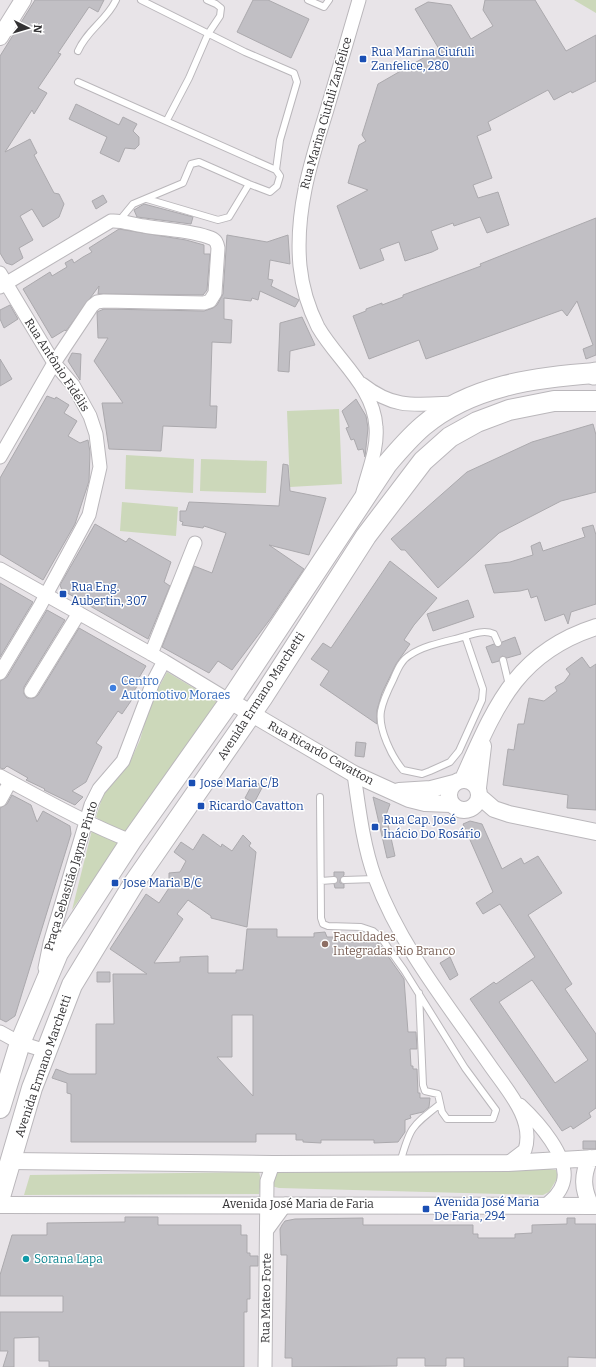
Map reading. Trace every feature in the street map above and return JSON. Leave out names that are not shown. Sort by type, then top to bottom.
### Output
[{"type":"main road","name":"Avenida Ermano Marchetti","points":[[0,1108],[20,1043],[58,953],[130,841],[230,701],[360,508],[387,464],[404,444],[423,426],[461,402],[515,383],[595,373]]},
{"type":"main road","name":"Avenida Ermano Marchetti","points":[[0,1197],[10,1161],[46,1051],[76,978],[134,883],[251,714],[366,536],[423,461],[450,437],[477,422],[509,410],[554,401],[596,401]]},
{"type":"street","points":[[0,38],[22,0]]},
{"type":"street","name":"Rua Marina Ciufuli Zanfelice","points":[[359,0],[307,176],[300,211],[299,240],[300,267],[307,301],[318,327],[357,380],[372,406],[377,435],[375,450],[360,508]]},
{"type":"street","points":[[0,456],[54,363],[75,329],[92,306],[97,302],[204,303],[213,298],[215,293],[218,248],[213,239],[120,221],[111,221],[2,281]]},
{"type":"street","name":"Rua Antônio Fidélis","points":[[0,673],[46,595],[88,515],[100,467],[96,434],[90,416],[73,385],[54,363],[2,281]]},
{"type":"street","name":"Rua Marina Ciufuli Zanfelice","points":[[357,380],[376,394],[401,403],[415,406],[461,402]]},
{"type":"street","points":[[152,654],[195,543]]},
{"type":"street","points":[[0,569],[152,654],[230,701]]},
{"type":"street","points":[[31,691],[79,614]]},
{"type":"street","points":[[487,725],[478,801],[471,809],[460,810],[451,804],[448,796],[449,791],[458,781],[487,725],[509,687],[525,669],[557,643],[596,627]]},
{"type":"street","name":"Praça Sebastião Jayme Pinto","points":[[42,989],[50,943],[91,805],[99,789],[123,761],[153,682],[164,661]]},
{"type":"street","name":"Rua Ricardo Cavatton","points":[[230,701],[354,774],[392,791],[425,802],[451,804]]},
{"type":"street","points":[[354,774],[366,846],[375,879],[400,930],[430,980],[516,1102],[527,1126],[528,1142],[525,1150],[521,1155],[508,1163]]},
{"type":"street","points":[[0,800],[5,779],[86,821],[130,841]]},
{"type":"street","points":[[458,781],[472,781],[478,792],[494,809],[509,814],[596,832]]},
{"type":"street","name":"Rua Ricardo Cavatton","points":[[392,791],[431,789],[458,781]]},
{"type":"street","points":[[0,1032],[20,1043],[46,1051]]},
{"type":"street","points":[[516,1102],[540,1124],[561,1160],[564,1171],[563,1184],[558,1193],[546,1205]]},
{"type":"street","points":[[10,1161],[400,1164],[508,1163],[593,1158]]},
{"type":"street","points":[[593,1158],[583,1178],[583,1187],[593,1206]]},
{"type":"street","name":"Rua Mateo Forte","points":[[265,1367],[267,1181],[273,1164]]},
{"type":"street","points":[[267,1230],[286,1204]]},
{"type":"street","name":"Avenida José Maria de Faria","points":[[0,1206],[286,1204],[593,1206]]},
{"type":"lane","points":[[78,51],[83,40],[112,10],[116,0]]},
{"type":"lane","points":[[141,0],[245,52],[294,73],[297,82],[280,140],[276,170]]},
{"type":"lane","points":[[167,120],[189,78],[208,34],[220,16],[221,11],[216,4],[207,0]]},
{"type":"lane","points":[[308,0],[324,7],[329,0]]},
{"type":"lane","points":[[78,82],[167,120],[276,170],[279,173],[280,179],[273,191],[270,192],[204,163],[196,162],[191,164],[183,183],[133,204],[120,221]]},
{"type":"lane","points":[[147,199],[210,218],[224,220],[230,217],[249,184]]},
{"type":"lane","points":[[466,636],[483,689],[482,700],[459,751],[450,762],[430,772],[422,774],[403,770],[389,748],[382,724],[381,713],[386,695],[403,661],[409,655],[442,642],[466,636],[488,631],[494,634],[498,643]]},
{"type":"lane","points":[[504,660],[509,687]]},
{"type":"lane","points":[[320,797],[320,881],[321,918],[323,924],[328,926],[361,928],[373,931],[382,939],[419,993],[465,1068],[496,1110],[496,1113],[491,1120],[452,1121],[447,1119],[440,1104],[438,1094],[425,1091],[423,1085],[419,993]]},
{"type":"lane","points":[[344,880],[375,879]]},
{"type":"lane","points":[[320,881],[334,880]]},
{"type":"lane","points":[[400,1164],[408,1134],[414,1125],[440,1104]]},
{"type":"green space","points":[[574,0],[596,0],[596,13]]},
{"type":"green space","points":[[339,409],[342,484],[290,487],[287,411]]},
{"type":"green space","points":[[126,455],[194,459],[193,493],[125,489]]},
{"type":"green space","points":[[201,459],[267,461],[266,493],[200,491]]},
{"type":"green space","points":[[122,502],[178,507],[176,536],[120,531]]},
{"type":"green space","points":[[167,672],[217,702],[126,832],[115,831],[96,817],[104,792],[129,764],[140,740],[150,704]]},
{"type":"green space","points":[[92,830],[120,842],[72,910]]},
{"type":"green space","points":[[280,1168],[542,1168],[556,1170],[558,1177],[549,1192],[543,1195],[279,1188],[271,1186],[273,1174]]},
{"type":"green space","points":[[259,1172],[261,1180],[259,1194],[24,1195],[30,1175]]},
{"type":"building","points":[[35,0],[104,0],[98,12],[89,7],[58,53],[61,54],[38,88],[47,93],[34,114],[32,110],[5,152],[30,139],[37,153],[34,155],[54,193],[59,194],[64,204],[59,217],[43,227],[32,209],[20,216],[33,240],[19,248],[23,258],[12,265],[6,263],[0,253],[0,56]]},
{"type":"building","points":[[253,0],[268,0],[309,19],[291,58],[237,32]]},
{"type":"building","points":[[485,0],[535,0],[566,51],[596,35],[596,81],[554,100],[548,90],[488,122],[491,130],[477,136],[492,178],[473,185],[478,198],[498,192],[509,225],[487,233],[480,217],[454,226],[453,223],[431,231],[438,249],[432,252],[405,261],[399,242],[380,249],[384,260],[360,269],[337,206],[368,190],[348,183],[359,145],[366,141],[362,135],[378,84],[439,49],[415,9],[428,2],[451,5],[471,39],[493,26],[483,10]]},
{"type":"building","points":[[76,104],[119,125],[123,117],[137,124],[133,131],[139,137],[139,145],[135,149],[125,148],[119,162],[100,153],[107,137],[69,119]]},
{"type":"building","points":[[103,195],[107,202],[96,209],[92,201]]},
{"type":"building","points":[[144,204],[193,217],[191,224],[137,217],[134,210]]},
{"type":"building","points":[[596,218],[596,355],[586,359],[583,349],[593,345],[577,301],[567,316],[562,310],[426,359],[419,340],[369,359],[353,316],[366,311],[366,309],[403,297],[403,295],[481,266],[480,264]]},
{"type":"building","points":[[119,229],[186,240],[204,245],[204,254],[210,254],[207,290],[203,295],[98,294],[99,286],[66,331],[65,330],[52,338],[23,289],[50,272],[52,276],[67,267],[65,263],[72,259],[74,263],[92,252],[89,248]]},
{"type":"building","points":[[227,235],[267,242],[288,235],[290,264],[270,260],[268,279],[273,280],[271,286],[299,300],[295,307],[260,291],[258,300],[252,298],[251,301],[224,298],[224,319],[232,320],[231,343],[212,342],[210,406],[217,406],[216,428],[163,426],[161,451],[109,449],[102,403],[123,403],[94,361],[108,338],[98,338],[97,312],[104,309],[204,311],[213,308],[217,305],[223,294]]},
{"type":"building","points":[[10,305],[18,319],[4,328],[0,319],[0,310]]},
{"type":"building","points":[[302,317],[315,345],[290,351],[289,372],[278,371],[280,323]]},
{"type":"building","points":[[72,353],[81,354],[80,380],[68,361]]},
{"type":"building","points":[[0,359],[12,379],[0,386]]},
{"type":"building","points":[[47,396],[55,399],[56,397],[69,405],[64,413],[77,421],[68,436],[80,443],[88,440],[90,452],[89,481],[75,524],[43,580],[0,554],[0,478]]},
{"type":"building","points":[[356,399],[366,416],[368,428],[365,457],[363,449],[358,450],[354,439],[351,440],[346,428],[349,427],[342,411]]},
{"type":"building","points":[[593,424],[596,435],[596,492],[561,501],[499,533],[438,588],[405,550],[401,550],[391,539],[467,472],[532,442]]},
{"type":"building","points":[[283,464],[288,465],[290,491],[326,498],[309,555],[269,545],[304,569],[271,618],[232,670],[218,661],[209,673],[162,647],[194,566],[212,573],[226,533],[204,526],[203,528],[182,525],[183,522],[180,521],[180,511],[186,511],[189,502],[279,506]]},
{"type":"building","points":[[95,524],[126,542],[129,538],[171,562],[164,582],[170,586],[148,639],[62,590],[60,585]]},
{"type":"building","points":[[593,525],[596,535],[596,604],[571,612],[568,624],[564,614],[545,621],[537,596],[531,598],[528,589],[494,593],[485,565],[510,562],[533,555],[531,546],[540,542],[543,551],[585,537],[582,528]]},
{"type":"building","points":[[390,561],[437,598],[414,625],[404,640],[410,644],[396,664],[382,693],[377,710],[377,724],[320,685],[329,671],[311,659],[323,643],[331,648]]},
{"type":"building","points":[[0,583],[33,602],[0,657]]},
{"type":"building","points":[[468,600],[474,617],[433,631],[427,614]]},
{"type":"building","points":[[47,610],[65,620],[24,687],[24,694],[27,698],[34,698],[38,695],[79,628],[146,666],[137,681],[139,683],[131,696],[133,698],[122,714],[118,711],[96,743],[102,747],[86,782],[72,791],[83,797],[75,805],[26,780],[28,778],[7,766],[4,769],[0,768],[0,681],[7,677]]},
{"type":"building","points":[[515,637],[521,654],[507,658],[502,656],[499,661],[492,663],[486,647],[494,644],[499,647],[502,642]]},
{"type":"building","points":[[582,657],[590,668],[596,664],[596,810],[567,808],[568,795],[503,785],[508,749],[514,750],[518,724],[524,724],[529,698],[544,701],[557,691],[555,687],[564,682],[570,674],[566,669]]},
{"type":"building","points":[[356,742],[366,743],[364,757],[355,756]]},
{"type":"building","points":[[254,781],[263,786],[254,803],[245,798]]},
{"type":"building","points":[[12,795],[31,805],[37,822],[43,811],[70,826],[71,834],[15,1016],[6,1022],[0,1019],[0,808],[7,804]]},
{"type":"building","points":[[373,797],[390,804],[386,815],[395,856],[387,858]]},
{"type":"building","points":[[470,821],[482,824],[502,869],[521,858],[524,864],[538,856],[562,893],[528,915],[572,984],[565,989],[596,1034],[596,1108],[589,1113],[591,1117],[573,1129],[571,1126],[562,1131],[470,999],[494,982],[496,984],[535,957],[500,904],[483,914],[476,903],[493,892],[463,824]],"holes":[[[532,980],[588,1060],[555,1083],[499,1002]]]},
{"type":"building","points":[[203,834],[221,847],[222,844],[232,851],[243,835],[251,843],[249,846],[256,852],[247,927],[211,918],[211,916],[188,900],[177,914],[183,919],[154,963],[180,962],[180,957],[208,956],[208,973],[236,973],[236,970],[243,970],[247,929],[277,929],[277,937],[314,937],[314,933],[325,932],[327,937],[350,937],[350,940],[357,940],[357,942],[378,942],[404,979],[408,1032],[416,1032],[417,1049],[410,1049],[411,1066],[413,1066],[413,1069],[417,1069],[418,1093],[420,1093],[420,1098],[430,1098],[429,1107],[423,1112],[410,1115],[411,1118],[405,1120],[405,1132],[398,1142],[374,1143],[374,1140],[321,1140],[321,1143],[303,1142],[303,1140],[296,1140],[296,1134],[256,1134],[256,1142],[71,1142],[71,1094],[67,1093],[67,1083],[52,1078],[56,1069],[69,1074],[96,1074],[96,1024],[114,1024],[113,974],[147,974],[110,949],[146,894],[159,903],[173,882],[169,879],[169,873],[180,872],[186,861],[174,852],[181,842],[193,850]],"holes":[[[232,1015],[253,1015],[253,1096],[217,1057],[232,1057]]]},
{"type":"building","points":[[334,872],[344,872],[340,883],[344,884],[344,888],[335,888],[334,884],[338,880],[334,876]]},
{"type":"building","points":[[450,957],[458,975],[450,980],[440,963]]},
{"type":"building","points":[[97,972],[110,972],[110,982],[97,982]]},
{"type":"building","points":[[583,1141],[596,1141],[596,1149],[583,1149]]},
{"type":"building","points":[[125,1217],[158,1217],[158,1225],[241,1225],[241,1235],[247,1235],[247,1253],[250,1253],[250,1256],[258,1256],[258,1266],[250,1266],[250,1299],[247,1299],[247,1312],[244,1312],[244,1367],[49,1367],[49,1361],[39,1361],[39,1337],[14,1338],[14,1367],[3,1367],[8,1351],[0,1351],[0,1312],[63,1312],[63,1296],[0,1296],[0,1275],[12,1235],[47,1235],[47,1223],[125,1222]]},
{"type":"building","points":[[363,1218],[363,1225],[473,1225],[473,1234],[478,1234],[478,1238],[515,1238],[515,1234],[532,1233],[532,1225],[567,1224],[567,1218],[575,1218],[575,1224],[596,1224],[596,1358],[568,1357],[568,1367],[464,1367],[464,1358],[446,1358],[446,1366],[425,1366],[425,1358],[397,1358],[397,1366],[292,1367],[292,1358],[285,1358],[287,1255],[281,1255],[280,1229],[285,1221],[295,1219]]},
{"type":"place","name":"Rua Marina Ciufuli Zanfelice, 280","points":[[363,59]]},
{"type":"place","name":"Rua Eng. Aubertin, 307","points":[[63,594]]},
{"type":"place","name":"Centro Automotivo Moraes","points":[[113,688]]},
{"type":"place","name":"Jose Maria C/B","points":[[192,783]]},
{"type":"place","name":"Ricardo Cavatton","points":[[201,806]]},
{"type":"place","name":"Rua Cap. José Inácio Do Rosário","points":[[375,827]]},
{"type":"place","name":"Jose Maria B/C","points":[[115,883]]},
{"type":"place","name":"Faculdades Integradas Rio Branco","points":[[325,944]]},
{"type":"place","name":"Avenida José Maria De Faria, 294","points":[[426,1209]]},
{"type":"place","name":"Sorana Lapa","points":[[26,1259]]}]
